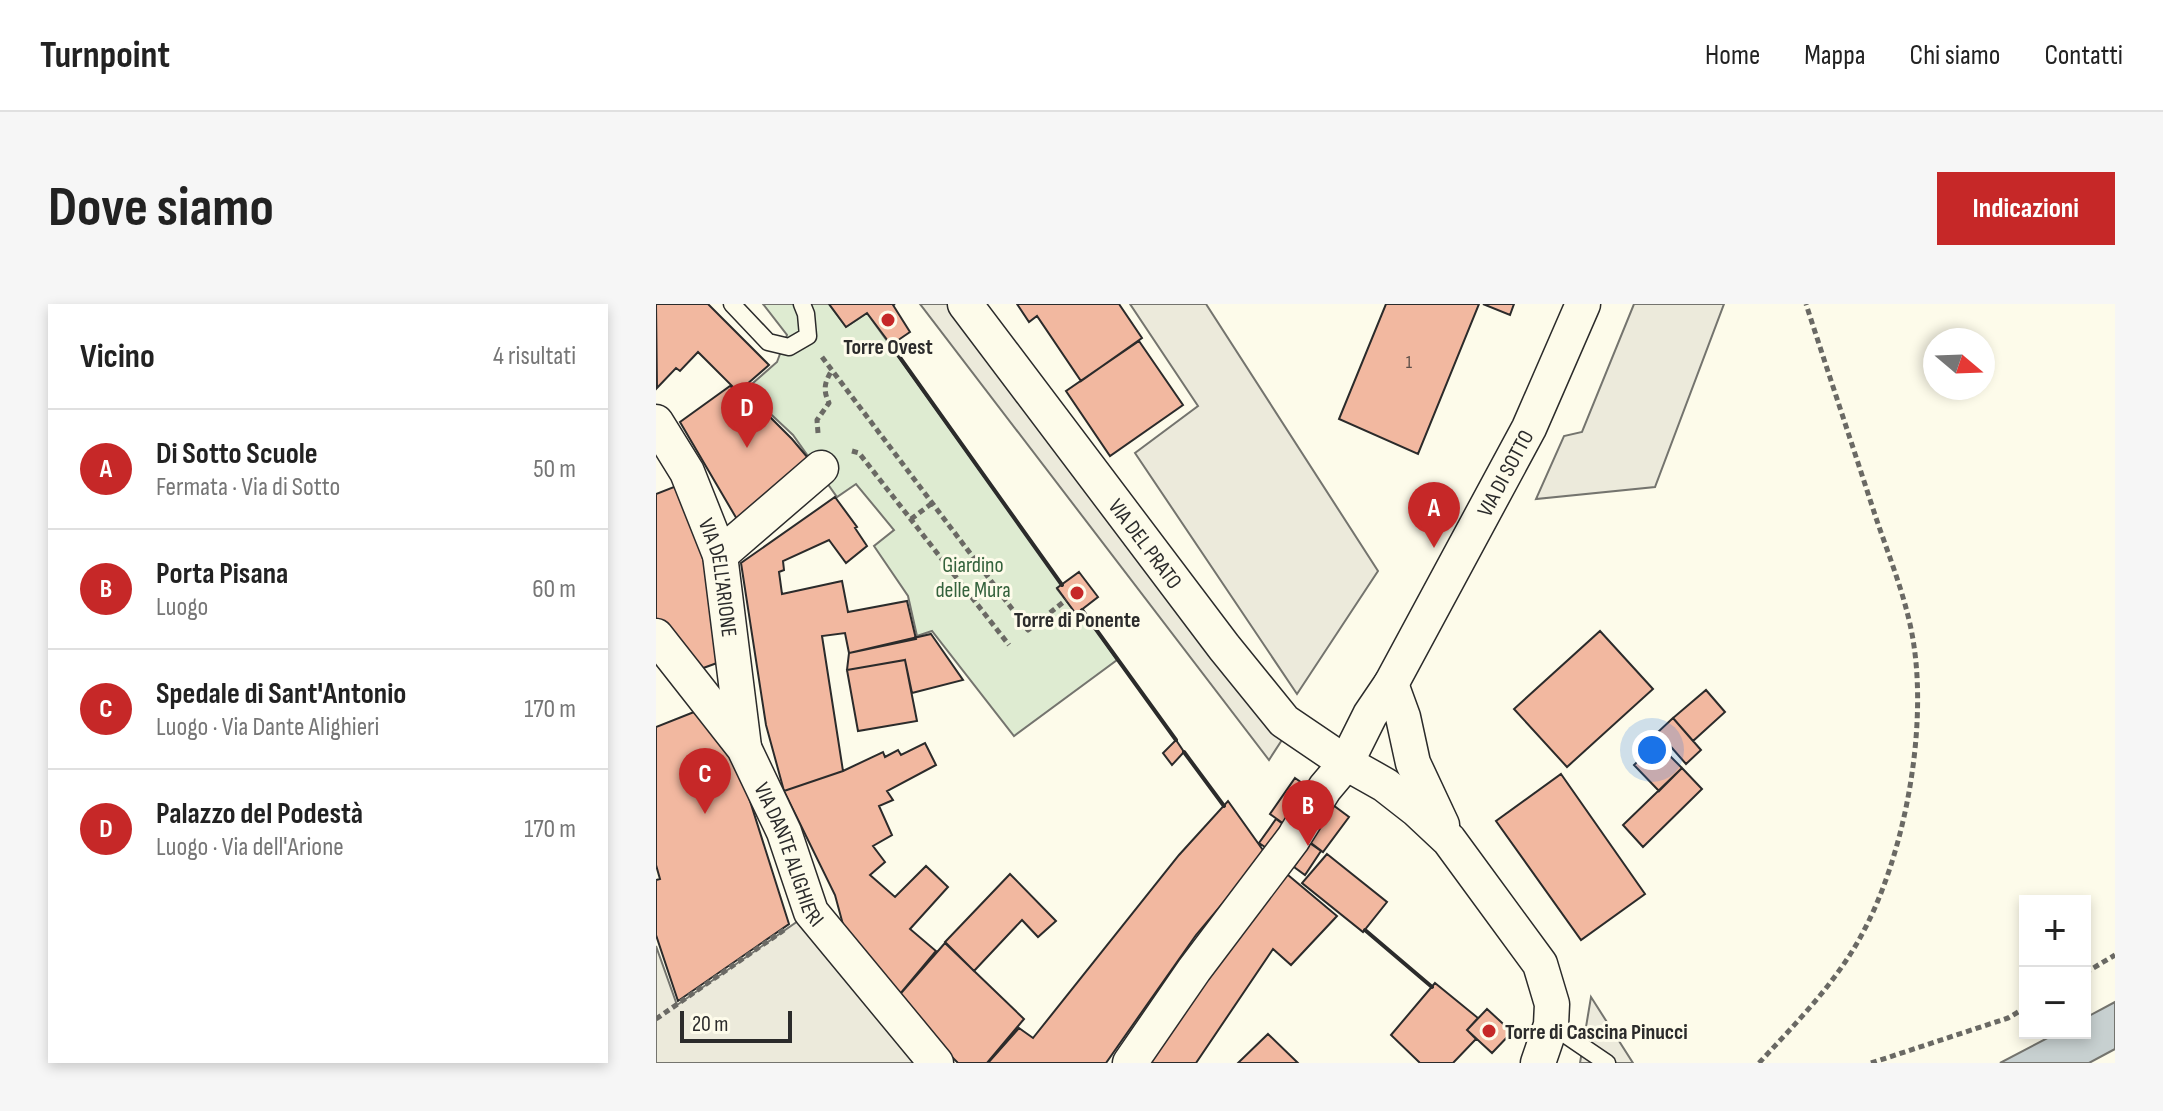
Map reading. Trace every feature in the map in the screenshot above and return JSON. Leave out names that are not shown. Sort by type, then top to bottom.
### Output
[{"type":"street","name":"VIA DEL PRATO","points":[[965,304],[1224,647],[1284,721],[1385,785],[1449,840]]},
{"type":"street","name":"VIA DI SOTTO","points":[[1130,1063],[1194,970],[1294,836],[1325,788],[1346,763],[1529,428],[1583,304]]},
{"type":"street","name":"VIA DELL'ARIONE","points":[[656,422],[687,472],[720,555],[744,748]]},
{"type":"street","points":[[720,555],[821,468]]},
{"type":"street","name":"VIA DANTE ALIGHIERI","points":[[656,636],[744,748],[784,832],[811,912],[936,1063]]},
{"type":"street","points":[[1391,684],[1403,717],[1413,763],[1449,840],[1540,964],[1552,1004],[1551,1025],[1538,1063]]},
{"type":"lane","points":[[732,304],[768,342],[789,347],[808,336],[802,304]]},
{"type":"lane","points":[[1551,1025],[1607,1063]]},
{"type":"path","points":[[1759,1063],[1822,995],[1862,935],[1888,871],[1910,793],[1918,713],[1914,645],[1904,606],[1806,304]]},
{"type":"path","points":[[808,336],[1028,630],[1066,600]]},
{"type":"path","points":[[817,420],[829,403],[824,382],[832,370]]},
{"type":"path","points":[[821,468],[846,450],[859,453],[1009,645]]},
{"type":"path","points":[[911,519],[931,504]]},
{"type":"path","points":[[656,1019],[811,912]]},
{"type":"path","points":[[2091,969],[2115,955]]},
{"type":"path","points":[[1871,1063],[2008,1018],[2019,1012]]},
{"type":"green space","name":"Giardino delle Mura","points":[[763,304],[829,304],[846,327],[867,313],[1062,585],[1057,589],[1076,613],[1082,610],[1117,660],[1014,736],[932,631],[917,636],[908,596],[874,546],[894,530],[856,484],[837,497],[793,435],[745,390],[777,362],[787,335]]},
{"type":"shaded area","points":[[920,304],[965,304],[1291,726],[1269,760]]},
{"type":"shaded area","points":[[1130,304],[1206,304],[1378,571],[1297,694],[1135,453],[1198,406]]},
{"type":"shaded area","points":[[1634,304],[1724,304],[1655,487],[1536,499],[1564,436],[1582,432]]},
{"type":"shaded area","points":[[811,912],[936,1063],[656,1063],[656,946],[677,1005]]},
{"type":"shaded area","points":[[1591,997],[1633,1063],[1580,1063]]},
{"type":"shaded area","points":[[2115,1002],[2115,1049],[2089,1063],[2000,1063],[2046,1039],[2091,1039],[2091,1015]]},
{"type":"building","points":[[656,304],[708,304],[769,365],[738,392],[698,352],[680,371],[676,368],[657,388]]},
{"type":"building","name":"Torre Ovest","points":[[829,304],[895,304],[910,332],[891,345],[867,313],[846,327]]},
{"type":"building","points":[[1017,304],[1119,304],[1142,338],[1081,381],[1037,316],[1029,322]]},
{"type":"building","points":[[1386,304],[1479,304],[1418,454],[1339,419]]},
{"type":"building","points":[[1483,304],[1514,304],[1510,315]]},
{"type":"building","points":[[1139,341],[1183,405],[1110,456],[1066,391]]},
{"type":"building","points":[[730,386],[738,392],[742,389],[808,458],[738,521],[680,422]]},
{"type":"building","points":[[679,485],[710,566],[728,659],[695,671],[656,624],[656,494]]},
{"type":"building","points":[[835,497],[867,546],[846,563],[829,540],[783,561],[784,570],[779,572],[782,594],[842,581],[848,612],[907,601],[916,639],[849,653],[845,633],[822,636],[843,771],[784,791],[766,725],[741,563]]},
{"type":"building","name":"Torre di Ponente","points":[[1079,572],[1098,597],[1076,614],[1057,588]]},
{"type":"building","points":[[1600,631],[1653,689],[1567,767],[1514,709]]},
{"type":"building","points":[[931,634],[963,680],[912,693],[905,660],[847,670],[849,653]]},
{"type":"building","points":[[905,660],[917,721],[858,731],[847,670]]},
{"type":"building","points":[[1706,690],[1725,712],[1693,741],[1673,718]]},
{"type":"building","points":[[694,712],[738,763],[789,924],[678,1001],[656,935],[656,880],[660,879],[656,865],[656,727]]},
{"type":"building","points":[[1673,718],[1701,750],[1686,764],[1658,732]]},
{"type":"building","points":[[1176,740],[1184,752],[1172,765],[1163,753]]},
{"type":"building","points":[[925,743],[936,765],[887,791],[893,800],[879,806],[892,835],[873,846],[885,862],[870,875],[895,897],[926,866],[948,887],[910,929],[936,951],[895,1000],[848,943],[835,895],[784,791],[843,771],[883,752],[885,757],[898,750],[901,755]]},
{"type":"building","points":[[1657,743],[1682,768],[1659,791],[1634,765]]},
{"type":"building","points":[[1682,768],[1702,789],[1643,847],[1623,825]]},
{"type":"building","points":[[1561,774],[1645,894],[1581,940],[1496,821]]},
{"type":"building","points":[[1295,778],[1315,792],[1291,829],[1270,814]]},
{"type":"building","points":[[1228,801],[1265,853],[1196,935],[1106,1063],[988,1063],[1019,1028],[1033,1038],[1179,855]]},
{"type":"building","points":[[1329,802],[1349,817],[1323,852],[1303,837]]},
{"type":"building","points":[[1276,819],[1321,851],[1305,875],[1294,867],[1306,849],[1268,849],[1259,843]]},
{"type":"building","points":[[1327,854],[1387,902],[1363,932],[1302,883]]},
{"type":"building","points":[[1282,870],[1337,916],[1291,965],[1273,949],[1196,1063],[1147,1063]]},
{"type":"building","points":[[1010,874],[1056,921],[1038,937],[1022,920],[974,971],[945,942]]},
{"type":"building","points":[[945,943],[1024,1019],[987,1063],[958,1063],[895,1000]]},
{"type":"building","points":[[1435,983],[1478,1018],[1467,1030],[1476,1039],[1453,1063],[1420,1063],[1391,1035]]},
{"type":"building","name":"Torre di Cascina Pinucci","points":[[1487,1009],[1512,1032],[1492,1053],[1467,1030]]},
{"type":"building","points":[[1268,1034],[1298,1063],[1238,1063]]},
{"type":"wall","points":[[891,345],[1062,585]]},
{"type":"wall","points":[[1082,610],[1176,740]]},
{"type":"wall","points":[[1184,752],[1224,806]]},
{"type":"wall","points":[[1365,930],[1432,987]]},
{"type":"place","name":"Torre Ovest","points":[[888,320]]},
{"type":"place","name":"Palazzo del Podestà","points":[[747,448]]},
{"type":"place","name":"Di Sotto Scuole","points":[[1434,548]]},
{"type":"place","name":"Torre di Ponente","points":[[1077,593]]},
{"type":"place","name":"Spedale di Sant'Antonio","points":[[705,814]]},
{"type":"place","name":"Porta Pisana","points":[[1308,846]]},
{"type":"place","name":"Torre di Cascina Pinucci","points":[[1489,1031]]}]
